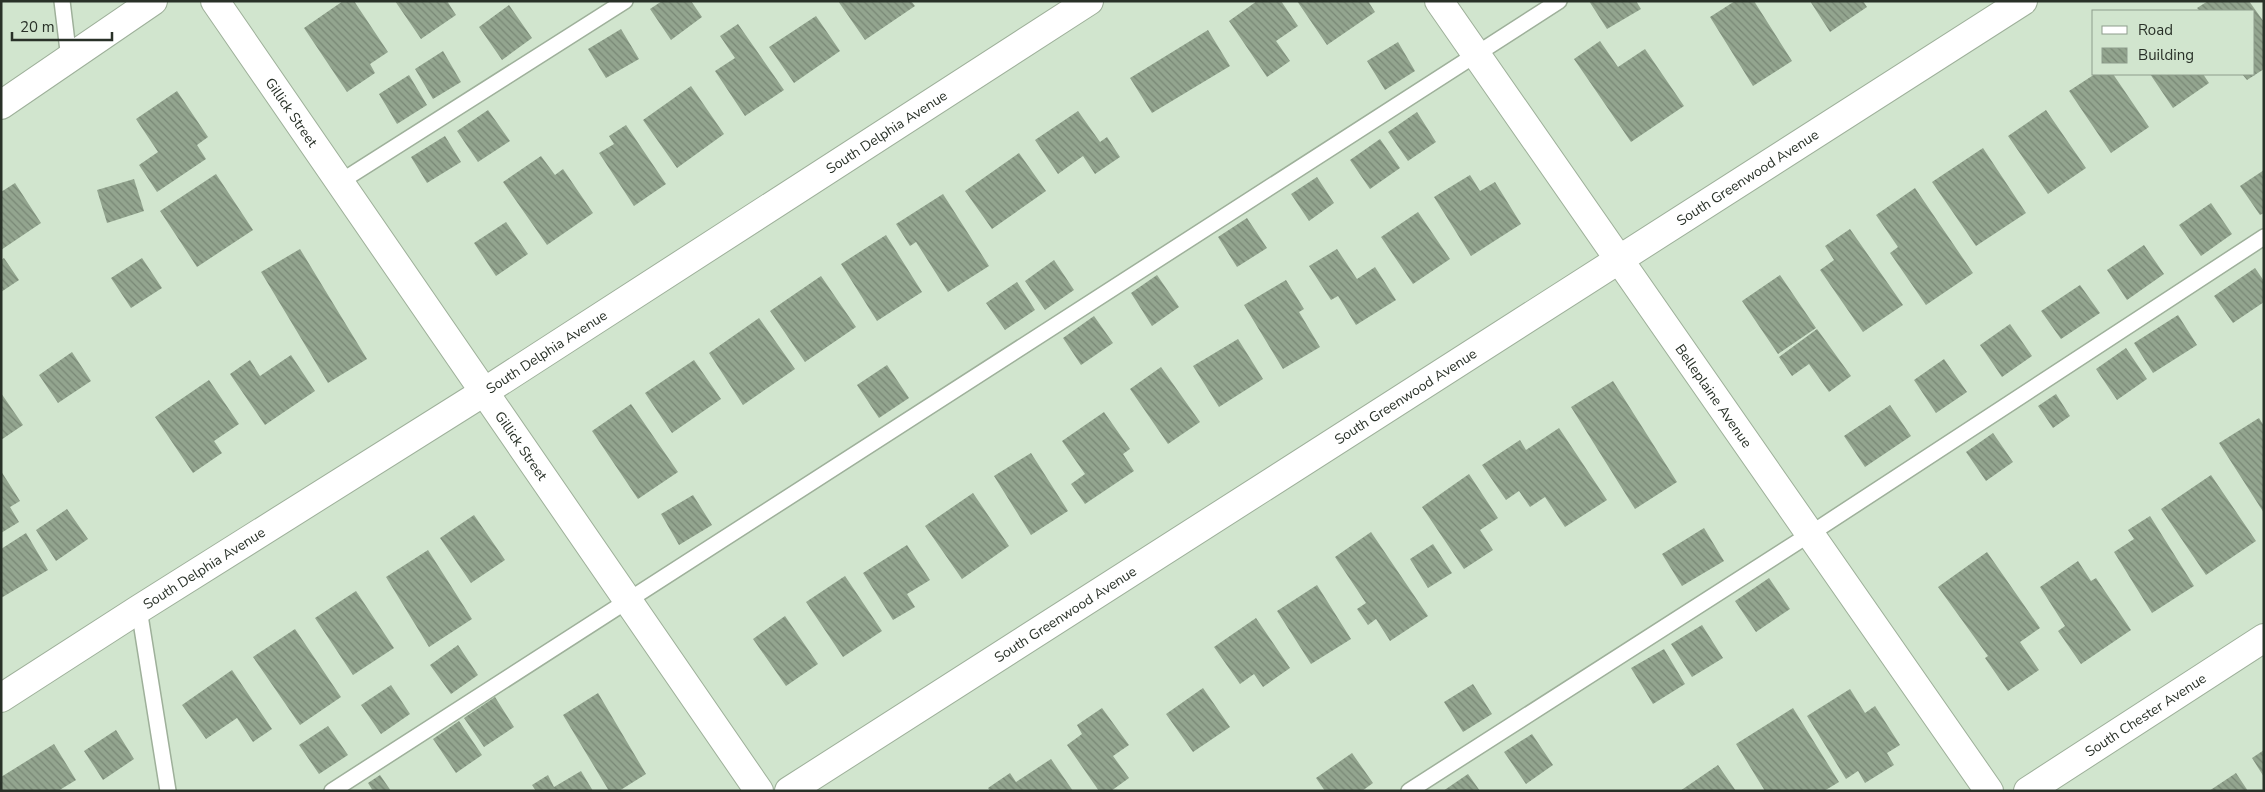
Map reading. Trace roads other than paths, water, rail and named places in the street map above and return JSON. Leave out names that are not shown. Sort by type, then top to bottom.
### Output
[{"type":"street","points":[[1,104],[153,1]]},
{"type":"street","name":"Gillick Street","points":[[215,1],[759,791]]},
{"type":"street","name":"South Delphia Avenue","points":[[1,698],[484,392],[1089,1]]},
{"type":"street","name":"Belleplaine Avenue","points":[[1439,1],[1990,791]]},
{"type":"street","name":"South Greenwood Avenue","points":[[789,791],[2023,1]]},
{"type":"street","name":"South Chester Avenue","points":[[2028,791],[2264,638]]},
{"type":"lane","points":[[62,1],[69,59]]},
{"type":"lane","points":[[340,182],[625,1]]},
{"type":"lane","points":[[332,791],[1559,1]]},
{"type":"lane","points":[[1409,791],[1810,534],[2264,237]]},
{"type":"lane","points":[[139,609],[168,791]]}]
